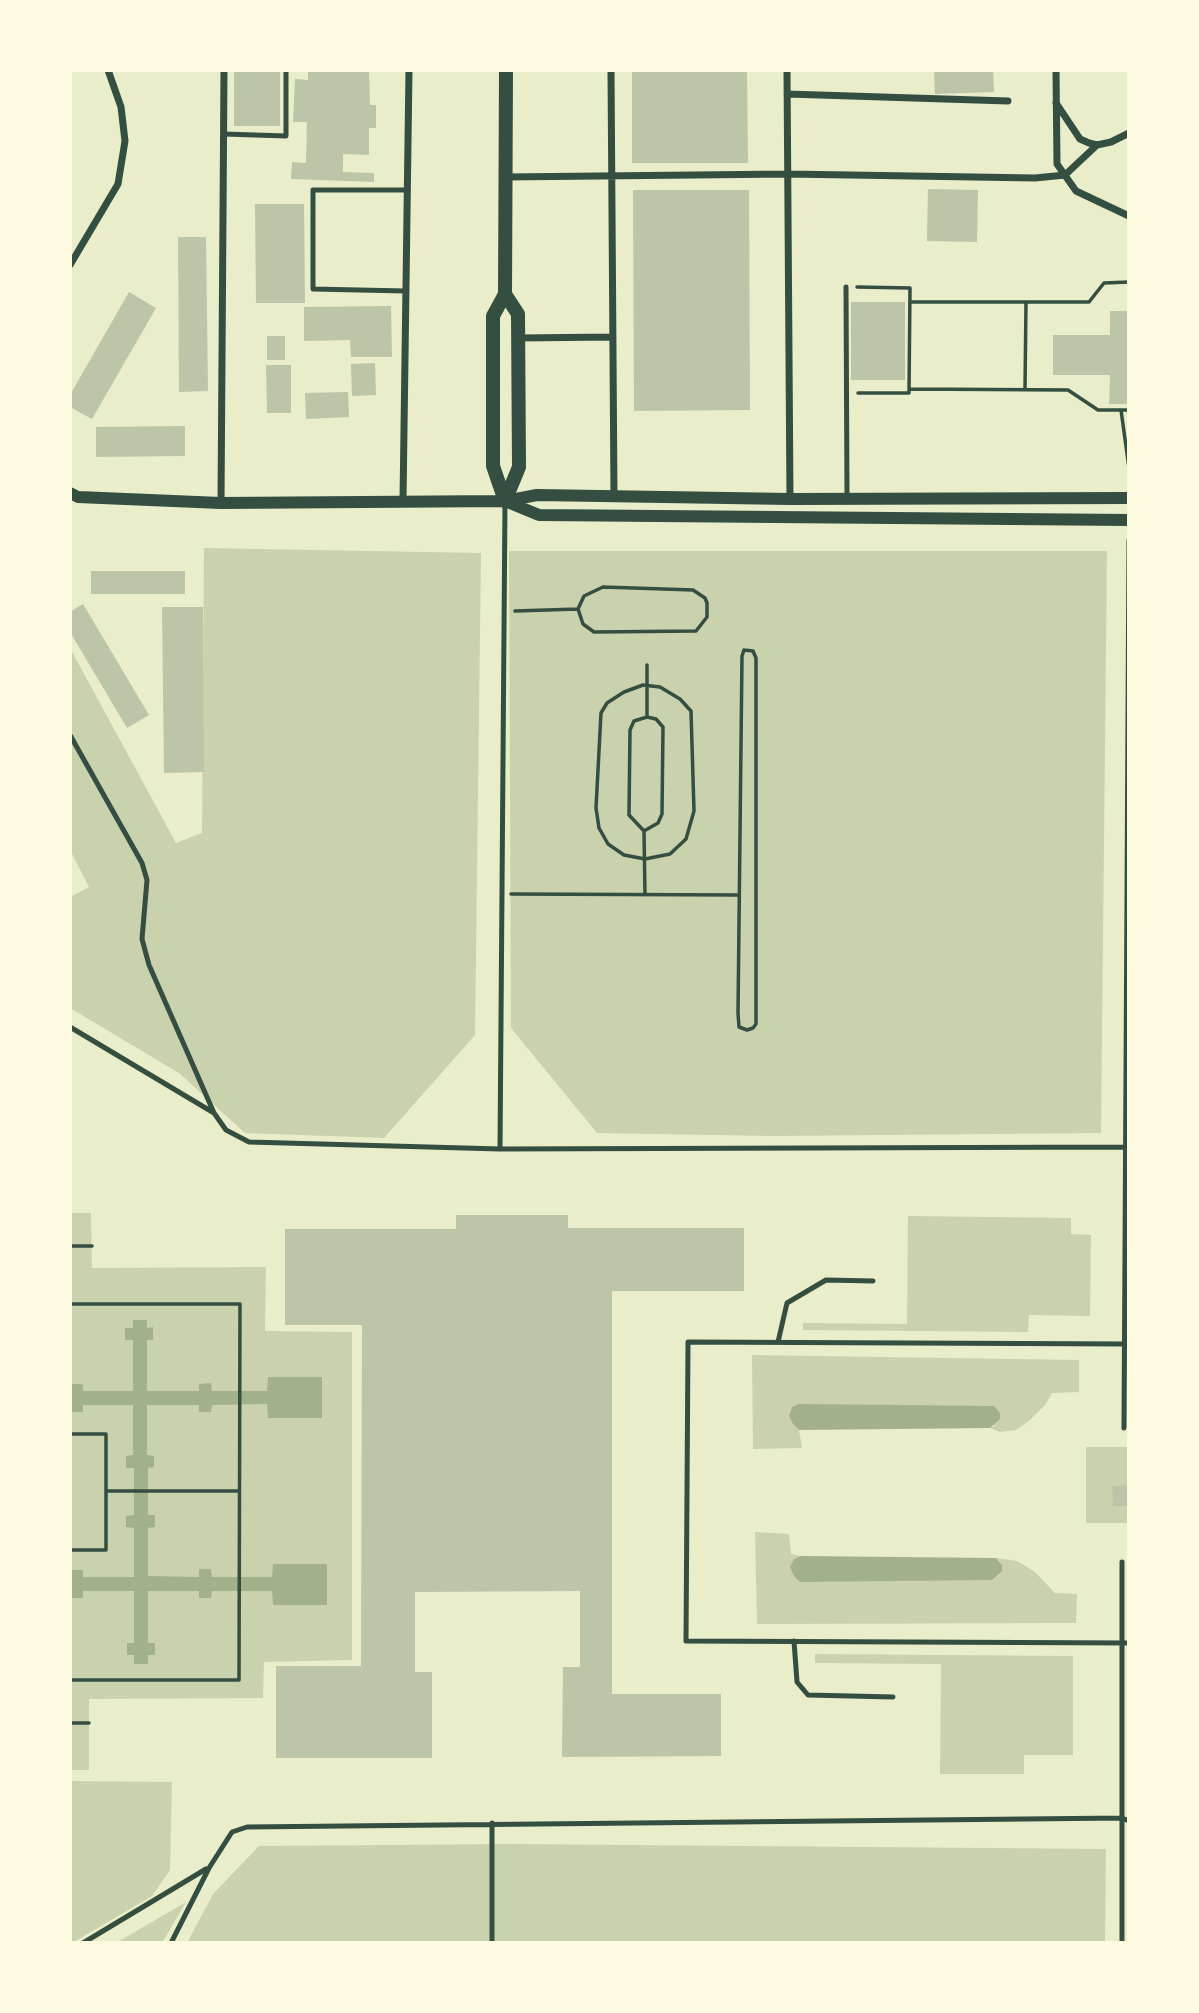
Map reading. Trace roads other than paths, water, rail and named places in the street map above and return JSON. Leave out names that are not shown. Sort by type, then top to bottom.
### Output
[{"type":"main road","points":[[505,501],[493,467],[493,316],[505,294],[506,70]]},
{"type":"main road","points":[[505,294],[517,314],[519,467],[505,501]]},
{"type":"street","points":[[70,265],[118,184],[125,141],[121,107],[108,70]]},
{"type":"street","points":[[221,503],[224,70]]},
{"type":"street","points":[[403,501],[409,70]]},
{"type":"street","points":[[611,70],[614,495]]},
{"type":"street","points":[[787,70],[790,499]]},
{"type":"street","points":[[1056,70],[1057,164],[1076,191],[1129,216]]},
{"type":"street","points":[[787,94],[1008,101]]},
{"type":"street","points":[[1055,102],[1080,139],[1097,145]]},
{"type":"street","points":[[505,177],[788,174],[1035,178],[1065,175],[1097,145],[1111,142],[1129,132]]},
{"type":"street","points":[[518,338],[613,337]]},
{"type":"street","points":[[73,497],[221,503],[505,501],[537,495],[790,499],[1129,498]]},
{"type":"street","points":[[863,499],[864,518]]},
{"type":"street","points":[[505,501],[539,515],[1129,520]]},
{"type":"lane","points":[[223,134],[286,136],[286,70]]},
{"type":"lane","points":[[406,291],[313,289],[313,190],[407,190]]},
{"type":"lane","points":[[846,287],[848,499]]},
{"type":"lane","points":[[500,1149],[505,501]]},
{"type":"lane","points":[[1124,1429],[1127,1344],[1129,540]]},
{"type":"lane","points":[[70,734],[142,863],[147,880],[142,939],[149,965],[214,1114],[226,1130],[249,1142],[500,1149],[1126,1147]]},
{"type":"lane","points":[[70,1027],[214,1114]]},
{"type":"lane","points":[[778,1342],[787,1303],[826,1280],[873,1281]]},
{"type":"lane","points":[[1125,1643],[686,1641],[688,1342],[1127,1344]]},
{"type":"lane","points":[[1122,1562],[1125,1643],[1122,1943]]},
{"type":"lane","points":[[794,1641],[797,1682],[808,1695],[893,1697]]},
{"type":"lane","points":[[171,1943],[209,1868],[232,1832],[247,1827],[1122,1818],[1129,1822]]},
{"type":"lane","points":[[492,1823],[492,1943]]},
{"type":"lane","points":[[83,1943],[209,1868]]},
{"type":"lane","points":[[1122,1905],[1129,1899]]}]
